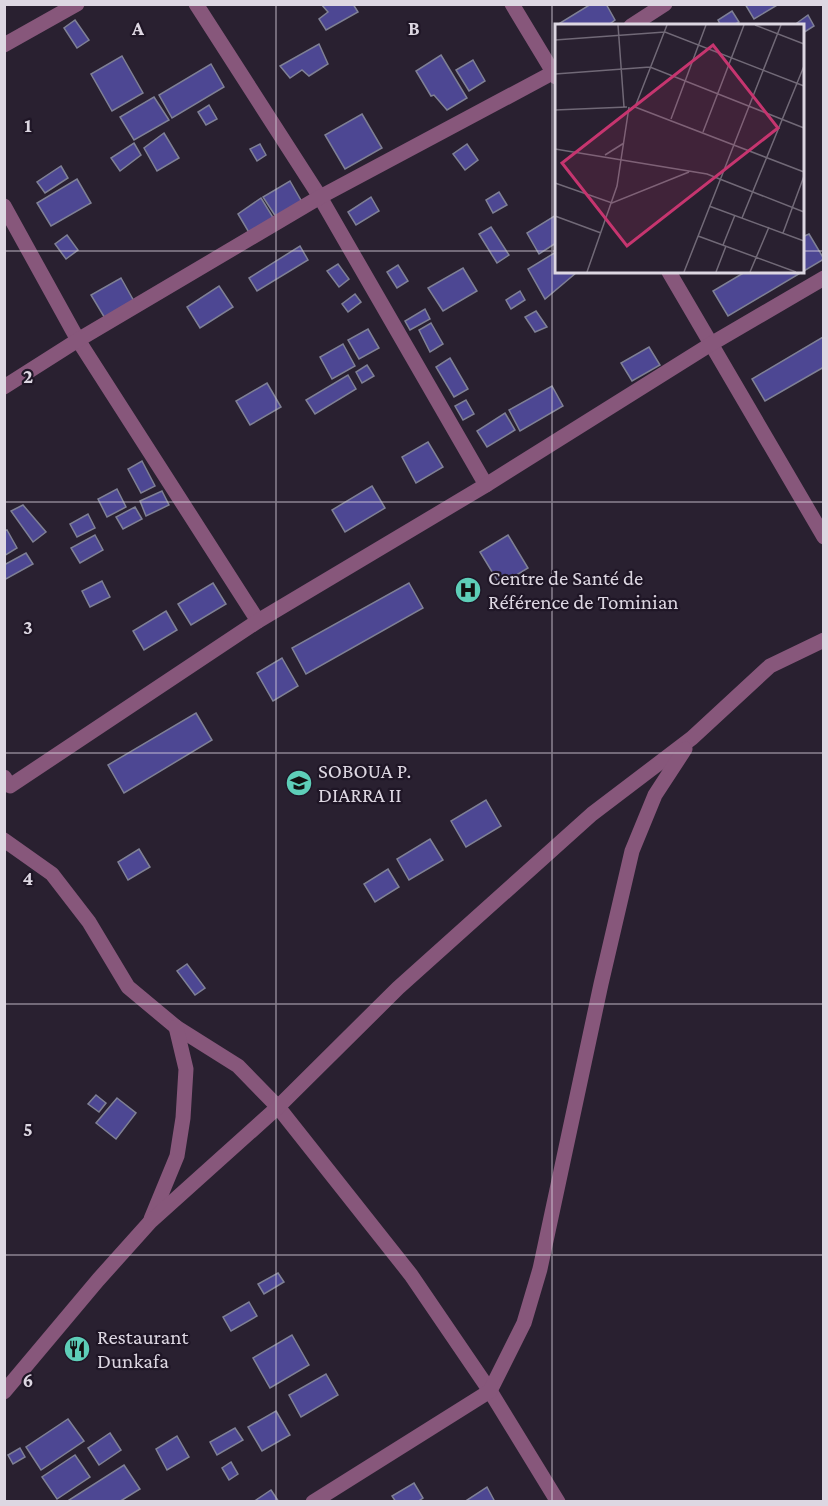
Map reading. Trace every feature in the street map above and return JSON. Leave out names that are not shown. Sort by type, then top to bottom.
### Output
[{"type":"street","points":[[4,45],[77,4]]},
{"type":"street","points":[[196,4],[320,197],[486,485]]},
{"type":"street","points":[[512,4],[555,72]]},
{"type":"street","points":[[634,24],[665,4]]},
{"type":"street","points":[[4,387],[78,340],[320,197],[555,75]]},
{"type":"street","points":[[4,206],[78,340],[258,621]]},
{"type":"street","points":[[670,273],[824,537]]},
{"type":"street","points":[[6,785],[258,621],[486,485],[711,344],[824,278]]},
{"type":"street","points":[[4,1392],[150,1222],[278,1107],[398,988],[592,814],[692,738],[770,666],[824,640]]},
{"type":"street","points":[[313,1502],[490,1391],[524,1323],[540,1269],[601,984],[633,851],[655,795],[692,738]]},
{"type":"street","points":[[4,840],[52,874],[89,922],[128,987],[176,1027],[238,1065],[278,1107],[411,1275],[490,1391],[558,1502]]},
{"type":"street","points":[[150,1222],[177,1156],[183,1119],[186,1069],[176,1027]]},
{"type":"building","points":[[321,4],[353,4],[358,12],[326,30],[319,19],[328,12]]},
{"type":"building","points":[[591,4],[606,4],[615,20],[610,24],[560,23]]},
{"type":"building","points":[[745,4],[779,4],[754,19]]},
{"type":"building","points":[[732,11],[739,22],[720,24],[718,20]]},
{"type":"building","points":[[808,15],[814,26],[804,32],[804,24],[797,23]]},
{"type":"building","points":[[75,20],[89,40],[77,48],[64,28]]},
{"type":"building","points":[[319,44],[328,64],[309,76],[302,70],[290,78],[280,66]]},
{"type":"building","points":[[441,55],[467,98],[447,110],[434,95],[431,96],[416,71]]},
{"type":"building","points":[[122,56],[143,93],[112,111],[91,74]]},
{"type":"building","points":[[473,60],[485,81],[469,91],[456,70]]},
{"type":"building","points":[[211,64],[224,87],[172,118],[159,95]]},
{"type":"building","points":[[154,97],[169,120],[134,140],[120,117]]},
{"type":"building","points":[[209,105],[217,119],[206,125],[198,112]]},
{"type":"building","points":[[362,114],[382,148],[345,169],[325,135]]},
{"type":"building","points":[[164,133],[179,158],[157,171],[144,148]]},
{"type":"building","points":[[134,143],[141,155],[120,171],[111,158]]},
{"type":"building","points":[[260,144],[266,155],[257,161],[250,149]]},
{"type":"building","points":[[467,144],[478,160],[465,170],[453,154]]},
{"type":"building","points":[[61,166],[68,178],[45,193],[37,182]]},
{"type":"building","points":[[77,179],[91,203],[51,226],[37,203]]},
{"type":"building","points":[[290,181],[302,202],[276,217],[263,197]]},
{"type":"building","points":[[499,192],[507,205],[493,213],[486,200]]},
{"type":"building","points":[[371,197],[379,211],[356,225],[348,212]]},
{"type":"building","points":[[261,198],[274,219],[251,236],[238,214]]},
{"type":"building","points":[[555,216],[555,244],[539,254],[527,233]]},
{"type":"building","points":[[491,227],[509,255],[497,263],[479,234]]},
{"type":"building","points":[[809,234],[824,259],[804,271],[804,236]]},
{"type":"building","points":[[67,235],[78,250],[66,259],[55,244]]},
{"type":"building","points":[[300,246],[308,260],[257,291],[249,278]]},
{"type":"building","points":[[555,253],[555,273],[576,273],[545,299],[528,269]]},
{"type":"building","points":[[338,264],[349,279],[339,287],[327,271]]},
{"type":"building","points":[[398,265],[408,281],[397,288],[387,272]]},
{"type":"building","points":[[463,268],[477,291],[443,311],[428,288]]},
{"type":"building","points":[[743,273],[800,273],[728,316],[713,291]]},
{"type":"building","points":[[121,278],[135,303],[106,320],[91,295]]},
{"type":"building","points":[[219,286],[233,307],[200,328],[187,307]]},
{"type":"building","points":[[520,291],[525,300],[511,309],[506,300]]},
{"type":"building","points":[[355,294],[361,302],[348,312],[342,304]]},
{"type":"building","points":[[425,309],[430,319],[410,330],[405,321]]},
{"type":"building","points":[[536,311],[547,327],[535,332],[525,317]]},
{"type":"building","points":[[431,323],[443,344],[430,352],[419,330]]},
{"type":"building","points":[[368,329],[379,348],[359,359],[348,340]]},
{"type":"building","points":[[823,337],[824,367],[765,401],[752,379]]},
{"type":"building","points":[[343,344],[355,366],[332,379],[320,357]]},
{"type":"building","points":[[649,347],[660,365],[632,381],[621,363]]},
{"type":"building","points":[[450,358],[468,389],[454,397],[436,367]]},
{"type":"building","points":[[367,365],[374,376],[362,383],[356,372]]},
{"type":"building","points":[[348,375],[356,389],[315,414],[306,400]]},
{"type":"building","points":[[267,383],[281,407],[250,425],[236,401]]},
{"type":"building","points":[[552,386],[563,406],[520,431],[509,410]]},
{"type":"building","points":[[466,400],[474,414],[463,420],[455,406]]},
{"type":"building","points":[[505,413],[515,430],[487,447],[477,431]]},
{"type":"building","points":[[428,442],[443,467],[416,483],[402,457]]},
{"type":"building","points":[[142,461],[155,486],[141,493],[128,469]]},
{"type":"building","points":[[372,486],[385,508],[345,532],[332,510]]},
{"type":"building","points":[[117,489],[126,507],[107,517],[98,499]]},
{"type":"building","points":[[162,491],[169,505],[146,516],[140,501]]},
{"type":"building","points":[[23,505],[46,532],[33,542],[11,511]]},
{"type":"building","points":[[135,507],[142,519],[123,529],[116,517]]},
{"type":"building","points":[[88,514],[95,528],[77,537],[70,524]]},
{"type":"building","points":[[7,530],[17,548],[4,556],[4,531]]},
{"type":"building","points":[[95,535],[103,550],[80,563],[71,548]]},
{"type":"building","points":[[508,535],[528,568],[500,585],[480,552]]},
{"type":"building","points":[[26,553],[33,564],[4,580],[4,565]]},
{"type":"building","points":[[102,581],[110,597],[90,607],[82,591]]},
{"type":"building","points":[[213,583],[226,604],[191,625],[178,604]]},
{"type":"building","points":[[409,583],[423,608],[306,674],[292,648]]},
{"type":"building","points":[[166,611],[177,630],[144,650],[133,631]]},
{"type":"building","points":[[282,658],[298,686],[273,701],[257,673]]},
{"type":"building","points":[[196,713],[212,740],[124,793],[108,765]]},
{"type":"building","points":[[486,800],[501,826],[466,847],[451,821]]},
{"type":"building","points":[[430,839],[443,860],[409,880],[397,859]]},
{"type":"building","points":[[139,849],[150,867],[128,880],[118,862]]},
{"type":"building","points":[[388,869],[399,887],[375,902],[364,884]]},
{"type":"building","points":[[187,964],[205,988],[195,995],[177,971]]},
{"type":"building","points":[[96,1095],[106,1103],[99,1112],[88,1104]]},
{"type":"building","points":[[117,1098],[136,1113],[116,1139],[96,1123]]},
{"type":"building","points":[[278,1273],[284,1282],[264,1294],[258,1284]]},
{"type":"building","points":[[249,1302],[257,1316],[231,1331],[223,1317]]},
{"type":"building","points":[[292,1335],[309,1365],[270,1388],[253,1358]]},
{"type":"building","points":[[326,1374],[338,1395],[301,1417],[289,1395]]},
{"type":"building","points":[[276,1411],[290,1435],[262,1451],[248,1427]]},
{"type":"building","points":[[68,1419],[84,1441],[41,1470],[26,1447]]},
{"type":"building","points":[[235,1428],[243,1440],[217,1455],[210,1442]]},
{"type":"building","points":[[110,1433],[121,1450],[99,1465],[88,1448]]},
{"type":"building","points":[[177,1436],[189,1457],[167,1470],[156,1449]]},
{"type":"building","points":[[20,1448],[25,1457],[13,1464],[8,1455]]},
{"type":"building","points":[[75,1455],[90,1477],[57,1499],[42,1477]]},
{"type":"building","points":[[231,1462],[238,1474],[229,1480],[222,1468]]},
{"type":"building","points":[[124,1465],[140,1489],[119,1502],[66,1502]]},
{"type":"building","points":[[414,1483],[423,1498],[417,1502],[396,1502],[392,1496]]},
{"type":"building","points":[[487,1487],[495,1502],[464,1502]]},
{"type":"building","points":[[271,1490],[279,1502],[253,1502]]},
{"type":"place","name":"Centre de Santé de Référence de Tominian","points":[[468,590]]},
{"type":"place","name":"SOBOUA P. DIARRA II","points":[[299,783]]},
{"type":"place","name":"Restaurant Dunkafa","points":[[77,1349]]}]
